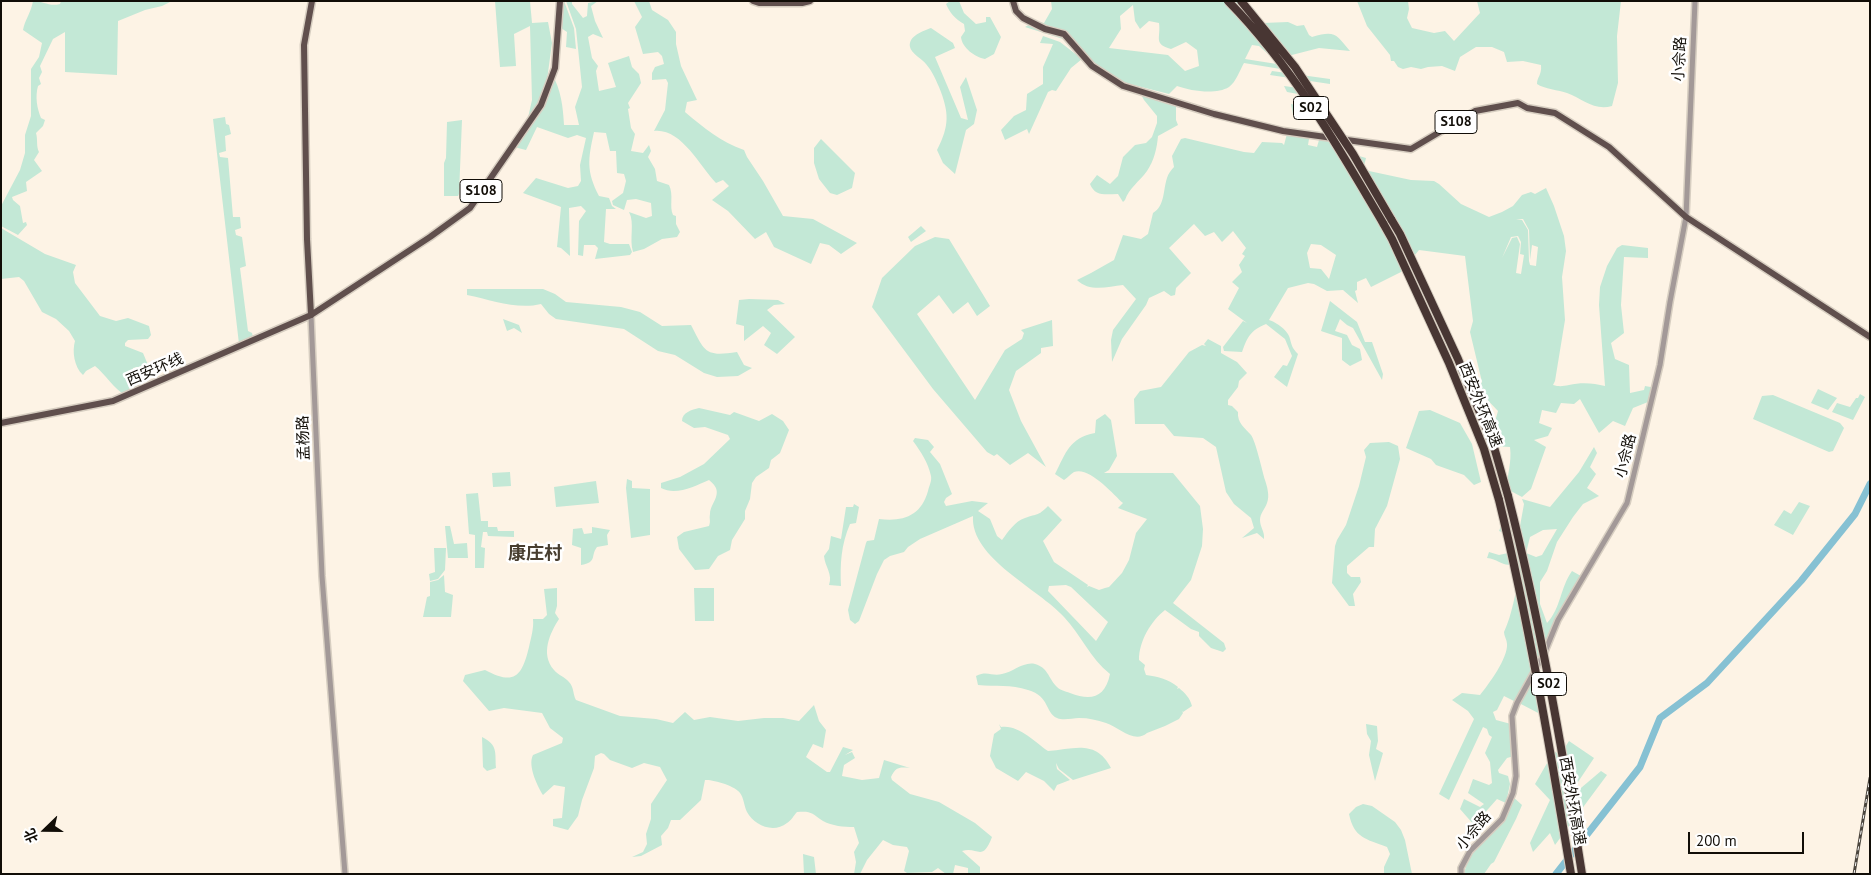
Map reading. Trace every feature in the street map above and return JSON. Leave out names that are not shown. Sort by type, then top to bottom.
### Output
[{"type":"highway","name":"西安外环高速","points":[[1228,1],[1288,73],[1346,160],[1383,223],[1449,363],[1484,449],[1499,500],[1517,575],[1540,690],[1571,874]]},
{"type":"highway","name":"西安外环高速","points":[[1241,1],[1295,67],[1353,154],[1400,234],[1458,359],[1494,447],[1533,600],[1582,874]]},
{"type":"main road","name":"孟杨路","points":[[311,314],[307,239],[304,45],[312,1]]},
{"type":"main road","name":"S108","points":[[311,314],[430,237],[470,208],[541,105],[555,68],[560,1]]},
{"type":"main road","points":[[753,1],[785,3],[810,1]]},
{"type":"main road","name":"S108","points":[[1013,1],[1016,11],[1023,18],[1045,29],[1064,34],[1092,66],[1122,86],[1214,114],[1283,131],[1411,149],[1475,111],[1518,103],[1527,108],[1555,113],[1609,147],[1686,217],[1870,337]]},
{"type":"main road","name":"西安环线","points":[[1,423],[113,402],[311,314]]},
{"type":"street","name":"小佘路","points":[[1461,874],[1461,868],[1470,851],[1502,819],[1513,793],[1516,776],[1512,716],[1517,703],[1544,654],[1558,620],[1627,503],[1660,365],[1686,217],[1695,1]]},
{"type":"street","name":"孟杨路","points":[[311,314],[322,576],[345,874]]},
{"type":"green space","points":[[33,1],[53,5],[60,4],[61,1],[172,1],[118,21],[117,75],[65,72],[65,32],[53,39],[40,66],[42,72],[39,78],[41,84],[38,86],[37,94],[41,118],[45,120],[43,126],[36,133],[39,152],[34,160],[42,171],[26,182],[27,191],[12,197],[20,206],[23,223],[26,222],[27,225],[18,235],[1,226],[1,206],[20,170],[25,153],[25,135],[31,116],[31,69],[39,57],[42,43],[23,30]]},
{"type":"green space","points":[[495,1],[530,1],[532,23],[548,22],[552,43],[547,80],[543,95],[527,122],[532,100],[530,26],[514,34],[516,66],[500,67]]},
{"type":"green space","points":[[561,1],[564,1],[574,28],[576,49],[566,47],[567,32],[558,26]]},
{"type":"green space","points":[[566,1],[572,1],[572,4],[583,18],[587,16],[588,3],[598,1],[591,6],[595,21],[603,38],[593,34],[588,37],[592,58],[598,66],[596,71],[599,91],[616,87],[608,63],[629,56],[632,67],[639,74],[641,83],[628,103],[631,128],[635,134],[631,151],[643,153],[649,145],[651,151],[648,157],[655,169],[657,181],[669,185],[672,212],[676,216],[676,224],[680,232],[677,237],[662,239],[644,249],[633,252],[632,221],[629,212],[646,218],[652,216],[651,203],[636,199],[627,200],[624,210],[613,205],[612,201],[623,193],[626,181],[624,174],[617,173],[616,151],[610,151],[606,133],[594,132],[589,165],[592,179],[599,196],[609,198],[612,206],[616,209],[606,209],[604,242],[610,244],[629,244],[632,252],[630,255],[595,259],[598,248],[595,245],[584,245],[583,256],[578,255],[579,221],[586,211],[581,206],[569,208],[570,256],[557,247],[561,207],[523,193],[536,178],[568,188],[578,186],[581,181],[580,165],[586,138],[577,135],[568,138],[537,127],[526,150],[514,147],[543,103],[552,74],[561,98],[564,125],[579,125],[575,107],[582,87],[576,29]]},
{"type":"green space","points":[[634,1],[649,1],[652,10],[668,20],[676,32],[676,44],[681,66],[697,100],[687,102],[685,112],[720,139],[744,150],[783,216],[813,219],[857,243],[841,254],[829,245],[820,243],[811,264],[774,247],[766,232],[755,239],[728,211],[712,200],[729,186],[723,180],[716,183],[689,149],[673,135],[654,131],[665,110],[668,83],[666,79],[652,80],[652,73],[655,67],[664,64],[662,56],[658,52],[643,54],[635,27],[642,17]]},
{"type":"green space","points":[[950,1],[959,1],[964,13],[976,24],[986,22],[986,17],[990,17],[1001,37],[994,54],[985,59],[973,54],[966,48],[961,37],[965,31],[964,24],[955,18],[949,10],[946,4]]},
{"type":"green space","points":[[1051,1],[1246,1],[1255,10],[1263,23],[1288,22],[1297,26],[1304,25],[1312,37],[1326,34],[1334,35],[1350,51],[1319,48],[1284,57],[1268,54],[1259,46],[1252,45],[1245,59],[1296,67],[1299,72],[1244,63],[1238,76],[1229,87],[1217,91],[1203,91],[1177,86],[1169,94],[1114,80],[1063,39],[1025,27],[1035,21],[1044,23],[1052,9]],"holes":[[[1133,5],[1135,21],[1140,29],[1149,21],[1159,23],[1160,43],[1171,49],[1186,42],[1197,50],[1199,66],[1185,71],[1168,55],[1109,48],[1121,29],[1120,16]]]},
{"type":"green space","points":[[1357,1],[1408,1],[1407,18],[1412,28],[1434,33],[1445,31],[1454,41],[1480,13],[1477,1],[1621,1],[1617,36],[1618,83],[1612,106],[1594,106],[1567,93],[1540,86],[1537,84],[1541,65],[1523,61],[1507,62],[1504,52],[1492,47],[1476,47],[1460,57],[1455,71],[1442,66],[1421,69],[1411,67],[1403,69],[1398,67],[1394,61],[1391,61],[1390,55],[1367,26]]},
{"type":"green space","points":[[931,28],[953,43],[955,48],[935,57],[961,118],[968,120],[960,87],[966,77],[977,110],[974,124],[966,130],[955,174],[943,163],[937,150],[946,126],[945,104],[930,69],[910,47],[911,40],[914,37],[920,32]]},
{"type":"green space","points":[[1043,36],[1060,42],[1082,59],[1071,68],[1056,91],[1048,92],[1029,134],[1027,129],[1005,140],[1001,130],[1014,116],[1026,110],[1027,94],[1043,84],[1043,67],[1053,44],[1040,43]]},
{"type":"green space","points":[[1272,71],[1330,79],[1330,84],[1270,75]]},
{"type":"green space","points":[[1284,86],[1313,90],[1326,119],[1293,114],[1291,104],[1295,105],[1298,94],[1287,92]]},
{"type":"green space","points":[[1139,91],[1176,100],[1176,120],[1178,125],[1158,136],[1155,154],[1149,167],[1123,202],[1118,194],[1098,193],[1090,184],[1097,175],[1110,184],[1118,176],[1123,157],[1135,145],[1146,143],[1152,137],[1157,123],[1157,116]]},
{"type":"green space","points":[[225,117],[231,134],[225,136],[226,151],[219,153],[220,157],[228,158],[233,217],[240,217],[241,228],[235,230],[236,235],[242,237],[246,266],[240,268],[248,331],[252,333],[253,337],[239,344],[213,119]]},
{"type":"green space","points":[[462,120],[459,194],[458,196],[444,196],[447,122]]},
{"type":"green space","points":[[1288,130],[1310,133],[1308,145],[1317,147],[1321,133],[1337,134],[1335,149],[1366,158],[1364,166],[1369,171],[1411,180],[1434,181],[1461,204],[1489,217],[1513,206],[1522,195],[1531,192],[1535,194],[1546,188],[1564,236],[1566,251],[1562,277],[1565,320],[1553,385],[1587,383],[1605,386],[1599,305],[1600,287],[1607,266],[1617,248],[1622,245],[1648,248],[1648,258],[1624,257],[1621,305],[1624,333],[1611,343],[1615,359],[1629,365],[1630,393],[1644,390],[1645,386],[1656,388],[1653,400],[1633,408],[1625,426],[1613,421],[1599,433],[1580,399],[1574,404],[1561,403],[1556,413],[1542,410],[1539,423],[1552,428],[1548,436],[1534,440],[1546,447],[1531,489],[1522,497],[1507,489],[1510,447],[1493,446],[1490,439],[1498,411],[1477,389],[1482,382],[1470,332],[1473,321],[1465,256],[1419,250],[1401,272],[1371,287],[1366,278],[1357,282],[1357,290],[1355,291],[1358,303],[1343,290],[1327,291],[1308,283],[1288,288],[1269,320],[1285,330],[1292,347],[1298,354],[1287,387],[1274,377],[1283,365],[1287,366],[1292,356],[1285,339],[1266,324],[1256,329],[1250,335],[1242,352],[1224,351],[1223,347],[1243,321],[1247,323],[1228,309],[1239,288],[1232,282],[1242,272],[1239,265],[1245,256],[1242,254],[1246,248],[1233,231],[1222,242],[1214,232],[1205,236],[1194,224],[1169,248],[1191,273],[1176,288],[1175,295],[1171,296],[1164,291],[1149,298],[1122,339],[1112,362],[1111,340],[1113,330],[1136,299],[1123,285],[1093,287],[1082,284],[1077,280],[1114,260],[1123,235],[1141,239],[1148,234],[1153,213],[1162,202],[1167,177],[1174,167],[1172,156],[1181,139],[1185,138],[1254,153],[1262,142],[1282,143],[1284,145]],"holes":[[[1516,219],[1523,219],[1529,230],[1530,260],[1532,245],[1538,247],[1536,266],[1530,265],[1529,261],[1528,230],[1522,220]],[[1518,236],[1521,242],[1520,254],[1524,255],[1521,274],[1516,273],[1520,244],[1517,237],[1512,238],[1502,258],[1511,237]],[[1311,244],[1321,245],[1336,255],[1329,279],[1321,269],[1310,268],[1307,253]]]},
{"type":"green space","points":[[821,139],[855,173],[852,188],[837,195],[830,193],[819,179],[814,163],[814,148]]},
{"type":"green space","points":[[921,226],[926,231],[911,242],[908,237]]},
{"type":"green space","points":[[1,228],[45,254],[76,265],[73,272],[75,283],[100,316],[116,321],[128,318],[149,326],[151,335],[148,339],[128,340],[125,343],[125,346],[143,353],[148,365],[133,368],[129,391],[124,394],[121,392],[95,366],[83,375],[76,363],[74,354],[75,341],[69,331],[56,319],[42,312],[24,281],[19,277],[1,279]]},
{"type":"green space","points":[[935,237],[949,239],[990,306],[977,316],[968,302],[953,314],[939,295],[917,314],[975,400],[1005,350],[1022,339],[1024,333],[1021,330],[1052,320],[1053,346],[1041,348],[1041,353],[1016,371],[1009,390],[1021,421],[1046,467],[1028,453],[1010,465],[997,454],[994,456],[987,452],[933,389],[872,307],[882,278],[915,246]]},
{"type":"green space","points":[[467,289],[543,289],[555,294],[566,302],[621,307],[640,312],[662,326],[691,325],[707,351],[718,354],[737,352],[744,365],[752,368],[738,376],[717,377],[704,373],[675,355],[658,351],[624,329],[556,319],[541,304],[523,306],[504,304],[467,295]]},
{"type":"green space","points":[[739,300],[778,300],[785,304],[774,305],[767,310],[795,337],[777,354],[764,345],[771,333],[763,326],[744,341],[744,326],[736,324]]},
{"type":"green space","points":[[1330,301],[1357,322],[1365,342],[1372,342],[1383,374],[1382,380],[1353,328],[1340,319],[1335,331],[1347,335],[1352,345],[1360,349],[1362,360],[1350,366],[1342,360],[1342,338],[1321,331]]},
{"type":"green space","points":[[503,319],[519,325],[522,333],[514,328],[507,331]]},
{"type":"green space","points":[[1208,339],[1221,346],[1221,353],[1237,362],[1247,373],[1239,381],[1238,387],[1228,400],[1228,405],[1238,412],[1240,422],[1253,439],[1267,485],[1268,500],[1260,520],[1264,539],[1257,533],[1242,538],[1254,528],[1251,518],[1234,504],[1226,492],[1216,447],[1203,438],[1174,436],[1164,424],[1135,424],[1134,399],[1140,391],[1161,387],[1189,352],[1202,345],[1206,346],[1204,344]]},
{"type":"green space","points":[[1818,389],[1837,398],[1828,410],[1811,403]]},
{"type":"green space","points":[[1860,394],[1865,397],[1853,420],[1832,412],[1837,403],[1850,407]]},
{"type":"green space","points":[[1773,395],[1840,423],[1844,428],[1833,451],[1829,452],[1753,419],[1762,396]]},
{"type":"green space","points":[[699,408],[730,415],[734,412],[759,421],[772,414],[783,421],[789,430],[780,453],[771,460],[769,468],[756,477],[752,483],[750,499],[745,511],[745,519],[732,540],[730,550],[718,556],[709,569],[695,570],[679,549],[677,537],[684,532],[709,526],[711,510],[717,493],[716,489],[709,480],[679,491],[661,488],[661,483],[680,477],[704,464],[730,439],[728,435],[705,427],[694,428],[682,421],[686,413]]},
{"type":"green space","points":[[1430,410],[1460,423],[1472,444],[1481,482],[1474,485],[1464,475],[1436,465],[1431,459],[1406,448],[1419,411]]},
{"type":"green space","points":[[1105,414],[1111,420],[1117,456],[1109,470],[1104,473],[1173,473],[1200,506],[1203,529],[1202,546],[1191,580],[1173,603],[1224,643],[1226,649],[1223,652],[1211,648],[1199,636],[1199,632],[1191,629],[1165,610],[1147,632],[1141,646],[1139,660],[1145,665],[1146,675],[1174,684],[1178,687],[1177,689],[1179,688],[1187,696],[1192,706],[1182,711],[1183,713],[1179,719],[1137,737],[1096,720],[1057,718],[1053,716],[1040,696],[1022,688],[978,685],[976,676],[1002,674],[1031,663],[1043,668],[1060,689],[1084,697],[1091,697],[1101,693],[1108,682],[1110,674],[1091,654],[1076,631],[1053,606],[1008,572],[982,546],[975,531],[973,516],[920,539],[904,552],[884,560],[859,621],[855,624],[850,620],[848,610],[866,543],[867,541],[874,540],[879,519],[888,520],[910,516],[916,512],[925,500],[931,476],[926,462],[913,441],[915,438],[928,440],[934,447],[930,452],[940,464],[952,494],[944,502],[946,506],[972,501],[988,503],[978,511],[990,519],[997,536],[1002,540],[1018,522],[1039,513],[1048,506],[1062,520],[1043,541],[1054,562],[1088,585],[1087,587],[1099,590],[1109,587],[1122,573],[1129,560],[1136,533],[1147,519],[1118,508],[1123,503],[1087,473],[1074,472],[1064,480],[1055,474],[1069,447],[1086,435],[1095,433],[1096,420]],"holes":[[[1066,585],[1071,587],[1108,622],[1096,641],[1048,591],[1049,586]]]},
{"type":"green space","points":[[1389,442],[1398,446],[1400,459],[1387,506],[1375,529],[1374,547],[1369,547],[1347,566],[1347,573],[1351,577],[1360,577],[1361,582],[1353,594],[1355,606],[1349,606],[1332,583],[1335,546],[1346,525],[1359,486],[1366,457],[1364,450],[1370,443]]},
{"type":"green space","points":[[1594,447],[1597,453],[1590,467],[1596,474],[1587,488],[1599,496],[1583,504],[1573,517],[1557,542],[1547,571],[1540,582],[1540,604],[1547,623],[1555,611],[1572,571],[1581,576],[1516,702],[1504,696],[1497,710],[1493,712],[1496,720],[1511,724],[1514,756],[1507,758],[1498,770],[1499,773],[1508,776],[1510,784],[1506,803],[1497,799],[1474,825],[1460,809],[1464,799],[1480,807],[1484,804],[1468,793],[1473,779],[1489,785],[1492,783],[1490,762],[1485,753],[1492,737],[1487,729],[1483,727],[1449,800],[1439,794],[1474,719],[1468,711],[1452,700],[1462,693],[1480,695],[1497,671],[1506,650],[1507,642],[1504,632],[1521,574],[1513,564],[1509,565],[1487,558],[1489,552],[1499,555],[1508,553],[1515,537],[1499,531],[1503,521],[1520,526],[1524,504],[1522,499],[1550,507],[1579,472]],"holes":[[[1557,529],[1542,555],[1536,557],[1526,553],[1530,537],[1543,530]]]},
{"type":"green space","points":[[510,472],[511,486],[493,487],[492,473]]},
{"type":"green space","points":[[627,479],[632,481],[632,488],[650,489],[650,535],[631,538],[626,488]]},
{"type":"green space","points":[[596,481],[599,503],[556,507],[554,487]]},
{"type":"green space","points":[[478,493],[481,521],[488,521],[488,527],[497,527],[498,531],[514,531],[514,537],[488,536],[487,532],[483,532],[481,547],[485,548],[484,568],[475,568],[475,535],[469,534],[466,494]]},
{"type":"green space","points":[[1799,502],[1810,506],[1793,535],[1774,525],[1784,510],[1791,514]]},
{"type":"green space","points":[[854,504],[859,507],[856,523],[850,524],[843,547],[841,586],[829,585],[830,577],[824,556],[829,549],[831,536],[841,539],[846,507],[853,507]]},
{"type":"green space","points":[[445,526],[450,526],[454,544],[467,543],[468,558],[448,558]]},
{"type":"green space","points":[[592,527],[610,530],[607,535],[608,545],[597,547],[592,560],[581,565],[581,548],[572,545],[573,529],[582,528],[584,534],[592,533]]},
{"type":"green space","points":[[434,548],[446,548],[445,570],[438,579],[430,581],[429,574],[435,572]]},
{"type":"green space","points":[[444,575],[445,592],[453,595],[451,617],[423,617],[427,597],[430,596],[430,582],[438,580]]},
{"type":"green space","points":[[557,588],[555,613],[559,619],[550,637],[547,651],[548,657],[554,670],[571,684],[576,700],[620,716],[656,719],[673,723],[685,712],[694,720],[710,717],[738,721],[783,718],[799,721],[814,705],[819,721],[826,730],[823,748],[813,744],[806,757],[827,772],[830,772],[843,747],[853,750],[845,755],[852,752],[855,758],[844,765],[842,776],[862,780],[879,778],[884,760],[910,768],[896,769],[891,777],[892,780],[910,794],[939,802],[975,823],[992,837],[982,852],[962,851],[980,867],[980,874],[968,874],[968,868],[955,865],[953,874],[946,874],[938,868],[932,872],[907,873],[904,871],[909,851],[907,847],[893,845],[883,840],[867,860],[860,874],[854,874],[856,862],[854,852],[859,843],[854,827],[830,824],[811,813],[797,812],[790,821],[782,826],[770,828],[759,824],[750,817],[738,790],[708,780],[705,780],[701,800],[680,820],[671,820],[668,828],[661,836],[662,845],[641,856],[632,857],[643,852],[647,844],[646,834],[651,819],[651,804],[667,780],[660,767],[644,763],[632,768],[610,760],[601,753],[595,756],[594,768],[578,816],[568,830],[553,826],[553,819],[562,818],[565,787],[554,785],[543,795],[534,777],[531,765],[533,755],[562,743],[563,738],[550,728],[542,713],[504,708],[489,711],[463,681],[465,675],[485,670],[504,677],[516,675],[520,671],[526,657],[533,629],[533,619],[543,619],[547,615],[544,589]]},
{"type":"green space","points":[[694,588],[714,588],[714,621],[695,621]]},
{"type":"green space","points":[[1534,676],[1542,715],[1519,703]]},
{"type":"green space","points":[[999,724],[1001,727],[1014,728],[1020,731],[1048,751],[1075,748],[1091,749],[1105,759],[1111,768],[1073,780],[1059,769],[1056,763],[1057,769],[1070,780],[1057,785],[1054,791],[1044,781],[1026,772],[1018,781],[996,768],[990,756],[994,734],[1001,729]]},
{"type":"green space","points":[[1366,724],[1377,726],[1378,741],[1376,749],[1383,753],[1375,781],[1369,755],[1371,741],[1367,734]]},
{"type":"green space","points":[[482,737],[491,743],[495,749],[496,768],[487,771],[483,767]]},
{"type":"green space","points":[[1569,741],[1594,758],[1574,788],[1575,793],[1601,771],[1607,775],[1555,845],[1550,833],[1533,852],[1530,843],[1550,800],[1535,784],[1554,751],[1560,755]]},
{"type":"green space","points":[[1512,796],[1522,805],[1494,862],[1484,874],[1464,874],[1470,858],[1501,818]]},
{"type":"green space","points":[[1363,804],[1372,806],[1395,822],[1401,830],[1412,874],[1384,874],[1384,867],[1390,854],[1387,847],[1362,836],[1351,822],[1349,814],[1356,807]]},
{"type":"green space","points":[[803,854],[814,857],[816,874],[804,874]]},
{"type":"waterway","points":[[1556,874],[1640,767],[1660,718],[1707,683],[1801,581],[1855,514],[1870,484]]},
{"type":"railway","points":[[1854,874],[1870,778]]},
{"type":"district","name":"康庄村","points":[[535,554]]}]
